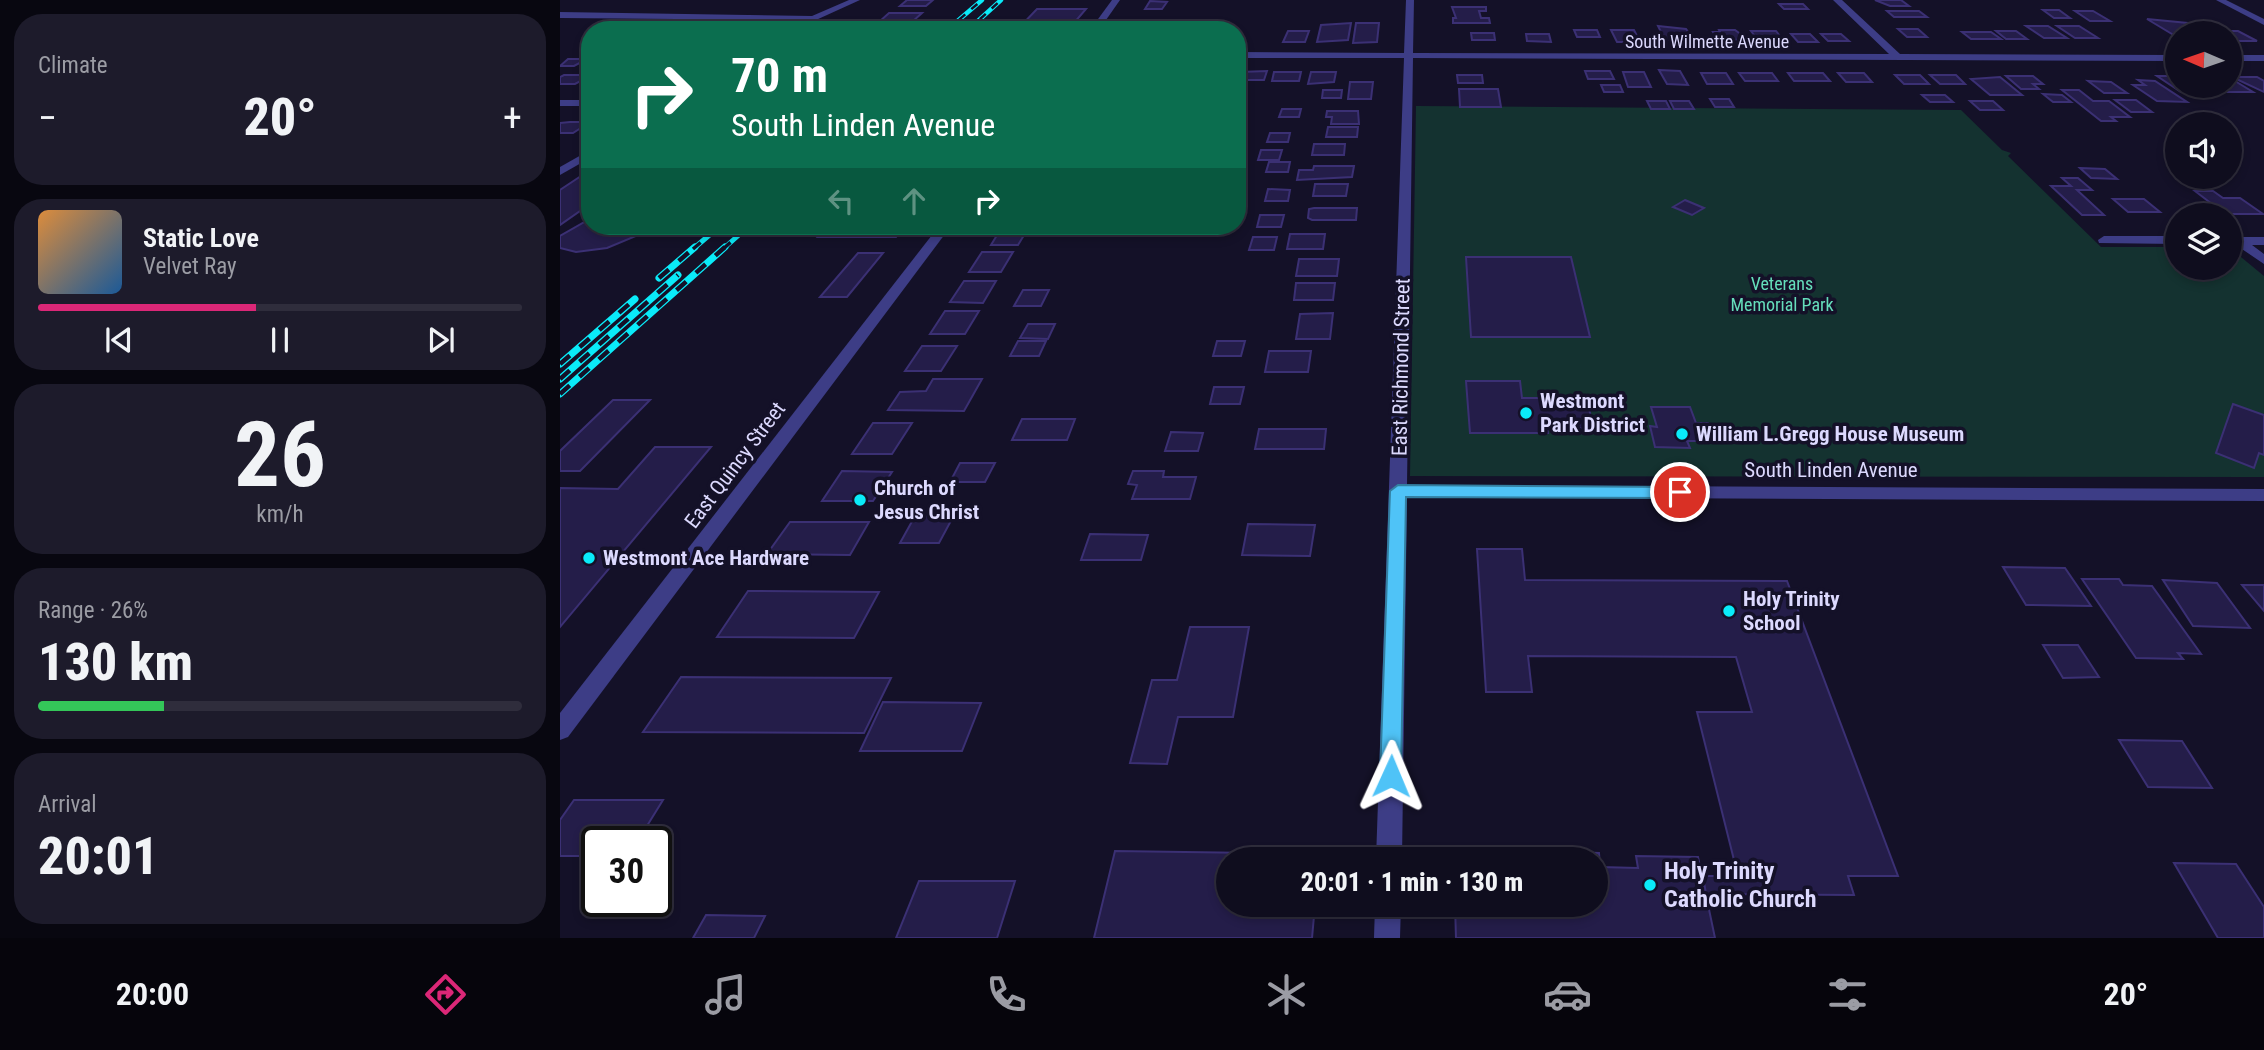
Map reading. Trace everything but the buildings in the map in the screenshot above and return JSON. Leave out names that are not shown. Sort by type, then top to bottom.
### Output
[{"type":"street","points":[[806,21],[856,0]]},
{"type":"street","points":[[1101,21],[1116,0]]},
{"type":"street","name":"East Richmond Street","points":[[1389,847],[1410,0]]},
{"type":"street","points":[[1837,0],[1897,57]]},
{"type":"street","points":[[2220,0],[2264,22]]},
{"type":"street","points":[[560,15],[812,18]]},
{"type":"street","name":"South Wilmette Avenue","points":[[1246,55],[2165,58]]},
{"type":"street","points":[[2242,58],[2264,58]]},
{"type":"street","points":[[560,103],[581,103]]},
{"type":"street","points":[[560,172],[581,159]]},
{"type":"street","name":"East Quincy Street","points":[[560,730],[938,235]]},
{"type":"street","points":[[2104,240],[2165,240]]},
{"type":"street","points":[[2242,241],[2264,241]]},
{"type":"street","points":[[2242,246],[2264,260]]},
{"type":"street","name":"South Linden Avenue","points":[[1398,491],[2264,495]]},
{"type":"street","points":[[1387,938],[1388,917]]},
{"type":"green space","name":"Veterans Memorial Park","points":[[1416,106],[1961,110],[2002,150],[2011,153],[2008,156],[2101,247],[2165,247],[2165,280],[2242,280],[2242,258],[2264,276],[2264,477],[1410,476]]},
{"type":"railway","points":[[958,21],[982,0]]},
{"type":"railway","points":[[978,21],[1001,0]]},
{"type":"railway","points":[[693,249],[709,235]]},
{"type":"railway","points":[[723,249],[739,235]]},
{"type":"railway","points":[[659,278],[695,247]]},
{"type":"railway","points":[[560,394],[725,247]]},
{"type":"railway","points":[[560,379],[678,275]]},
{"type":"railway","points":[[560,364],[635,299]]},
{"type":"place","name":"Westmont Park District","points":[[1526,413]]},
{"type":"place","name":"William L.Gregg House Museum","points":[[1682,434]]},
{"type":"place","name":"Church of Jesus Christ","points":[[860,500]]},
{"type":"place","name":"Westmont Ace Hardware","points":[[589,558]]},
{"type":"place","name":"Holy Trinity School","points":[[1729,611]]},
{"type":"place","name":"Holy Trinity Catholic Church","points":[[1650,885]]},
{"type":"route","points":[[1391,776],[1398,491],[1680,492]]}]
